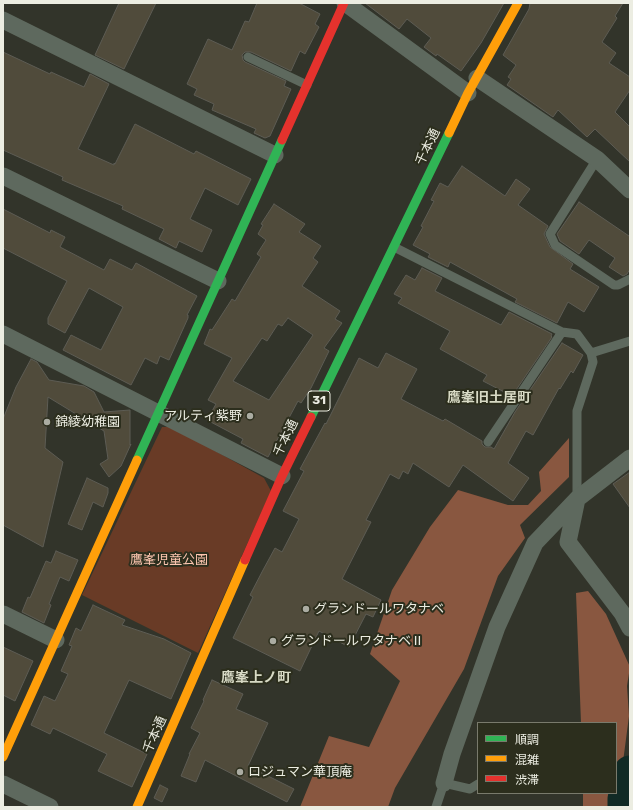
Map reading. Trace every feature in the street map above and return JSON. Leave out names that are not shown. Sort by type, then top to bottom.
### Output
[{"type":"main road","points":[[3,757],[344,3]]},
{"type":"main road","name":"千本通","points":[[137,807],[282,476],[468,93],[518,3]]},
{"type":"street","points":[[344,3],[468,93]]},
{"type":"street","points":[[3,20],[275,155]]},
{"type":"street","points":[[477,78],[597,159],[630,190]]},
{"type":"street","points":[[3,176],[218,281]]},
{"type":"street","points":[[3,334],[282,476]]},
{"type":"street","points":[[444,782],[452,754],[497,627],[535,543],[577,499],[630,458]]},
{"type":"street","points":[[577,499],[568,542],[622,613],[630,628]]},
{"type":"street","points":[[3,614],[56,640]]},
{"type":"street","points":[[3,784],[50,807]]},
{"type":"lane","points":[[248,57],[307,85]]},
{"type":"lane","points":[[597,159],[550,234],[555,245],[614,285],[618,285],[630,279]]},
{"type":"lane","points":[[394,247],[562,332],[577,334],[591,353],[593,362],[577,411],[577,499]]},
{"type":"lane","points":[[488,442],[562,332]]},
{"type":"lane","points":[[591,353],[630,341]]},
{"type":"lane","points":[[436,807],[444,782],[470,789],[477,785]]},
{"type":"green space","name":"鷹峯児童公園","points":[[162,427],[172,427],[264,478],[271,491],[198,653],[82,595]]},
{"type":"shaded area","points":[[569,438],[569,477],[520,525],[525,538],[498,576],[464,669],[395,788],[388,807],[300,807],[329,736],[369,747],[400,681],[370,654],[392,590],[430,527],[458,490],[508,505],[528,505],[541,491],[539,472]]},
{"type":"shaded area","points":[[588,591],[606,614],[630,667],[627,686],[629,716],[619,807],[583,807],[583,794],[617,794],[617,722],[581,722],[576,593]]},
{"type":"building","points":[[119,3],[156,3],[124,69],[95,55]]},
{"type":"building","points":[[257,3],[299,3],[320,14],[315,24],[319,27],[305,54],[300,51],[291,71],[251,52],[245,52],[242,55],[245,62],[286,81],[284,86],[291,89],[270,136],[265,138],[254,133],[256,129],[212,110],[214,104],[194,95],[197,89],[187,84],[208,39],[232,50],[245,21],[249,22]]},
{"type":"building","points":[[365,3],[504,3],[481,43],[461,71],[437,54],[436,56],[424,47],[431,38],[407,19],[399,29]]},
{"type":"building","points":[[530,3],[623,3],[615,16],[617,18],[602,42],[616,53],[609,63],[630,77],[630,90],[615,112],[630,127],[630,162],[595,129],[587,137],[558,110],[553,117],[507,85],[511,79],[508,77],[516,65],[503,55],[529,9]]},
{"type":"building","points":[[3,52],[50,74],[51,72],[84,87],[90,74],[109,84],[78,149],[114,165],[135,124],[194,154],[196,151],[251,179],[238,205],[205,188],[190,219],[212,230],[202,252],[179,241],[176,248],[159,239],[164,229],[122,209],[123,206],[62,180],[63,177],[3,150]]},
{"type":"building","points":[[462,166],[505,196],[516,179],[530,189],[518,205],[548,226],[544,234],[550,247],[573,264],[570,269],[599,287],[584,312],[568,302],[557,323],[515,302],[517,299],[450,262],[448,267],[428,257],[430,254],[413,245],[423,227],[421,226],[434,201],[431,200],[440,183],[448,187]]},
{"type":"building","points":[[579,202],[629,236],[630,234],[630,269],[627,274],[623,276],[609,267],[615,258],[589,240],[579,254],[560,241],[557,234]]},
{"type":"building","points":[[274,204],[305,224],[299,232],[321,246],[313,258],[318,262],[302,286],[340,311],[335,319],[342,323],[324,348],[329,351],[311,388],[301,403],[298,401],[268,457],[241,443],[243,439],[207,420],[216,404],[208,400],[232,358],[204,344],[210,329],[212,330],[232,299],[235,301],[261,257],[257,254],[266,240],[258,234],[263,225],[261,224]],"holes":[[[288,318],[313,335],[269,400],[233,381],[262,338],[267,341],[278,324],[282,326]]]},
{"type":"building","points":[[3,209],[50,233],[51,230],[65,237],[60,247],[104,270],[110,259],[132,270],[136,263],[197,296],[187,315],[188,318],[169,360],[160,356],[157,364],[145,358],[131,385],[63,350],[71,335],[101,350],[123,307],[89,288],[65,333],[48,324],[48,318],[67,281],[3,248]]},
{"type":"building","points":[[422,268],[442,278],[435,291],[501,325],[509,312],[552,334],[552,337],[512,396],[483,381],[487,375],[440,349],[450,331],[398,303],[402,298],[394,294],[406,275],[415,280]]},
{"type":"building","points":[[562,343],[583,355],[573,373],[571,371],[560,389],[559,388],[533,435],[526,431],[508,463],[529,478],[513,501],[463,465],[449,487],[413,463],[408,474],[403,471],[399,479],[390,474],[366,520],[371,522],[342,579],[381,600],[373,617],[366,614],[349,647],[319,631],[300,671],[233,638],[253,597],[250,595],[275,548],[282,552],[299,519],[283,511],[304,471],[300,469],[325,423],[326,424],[359,358],[378,368],[386,353],[417,369],[401,399],[443,421],[445,419],[482,441],[482,444],[485,447],[491,447],[494,449],[515,412]]},
{"type":"building","points":[[31,359],[37,362],[49,380],[84,386],[94,392],[104,412],[130,410],[130,445],[131,444],[121,466],[109,477],[100,464],[108,459],[104,431],[48,397],[45,448],[63,462],[43,547],[3,525],[3,419],[16,387]]},
{"type":"building","points":[[630,472],[630,508],[613,484]]},
{"type":"building","points":[[87,478],[108,488],[108,493],[103,507],[93,502],[82,530],[68,524]]},
{"type":"building","points":[[56,551],[78,560],[69,581],[60,577],[49,604],[51,605],[44,623],[22,612],[28,597],[30,598],[46,561],[51,563]]},
{"type":"building","points":[[93,605],[125,620],[122,625],[164,639],[191,653],[171,699],[129,680],[104,733],[147,754],[132,787],[98,771],[107,754],[53,728],[50,734],[31,725],[44,696],[55,701],[68,674],[61,671],[72,646],[69,645],[76,628],[81,631]]},
{"type":"building","points":[[3,647],[33,661],[15,701],[3,695]]},
{"type":"building","points":[[212,680],[243,694],[236,709],[268,723],[248,766],[294,789],[287,802],[205,760],[196,782],[181,776],[189,754],[200,733],[191,728]]},
{"type":"building","points":[[160,785],[168,789],[162,802],[154,798]]},
{"type":"waterway","points":[[624,807],[624,799],[630,772]]},
{"type":"traffic: fast","points":[[311,417],[449,133]]},
{"type":"traffic: fast","points":[[137,460],[282,140]]},
{"type":"traffic: slow","points":[[449,133],[468,93],[518,3]]},
{"type":"traffic: slow","points":[[3,757],[137,460]]},
{"type":"traffic: slow","points":[[137,807],[245,560]]},
{"type":"traffic: jam","points":[[282,140],[344,3]]},
{"type":"traffic: jam","points":[[245,560],[282,476],[311,417]]},
{"type":"place","name":"アルティ紫野","points":[[250,416]]},
{"type":"place","name":"錦綾幼稚園","points":[[47,422]]},
{"type":"place","name":"グランドールワタナベ","points":[[306,609]]},
{"type":"place","name":"グランドールワタナベⅡ","points":[[273,641]]},
{"type":"place","name":"ロジュマン華頂庵","points":[[240,772]]},
{"type":"district","name":"鷹峯旧土居町","points":[[489,398]]},
{"type":"district","name":"鷹峯上ノ町","points":[[256,678]]}]
